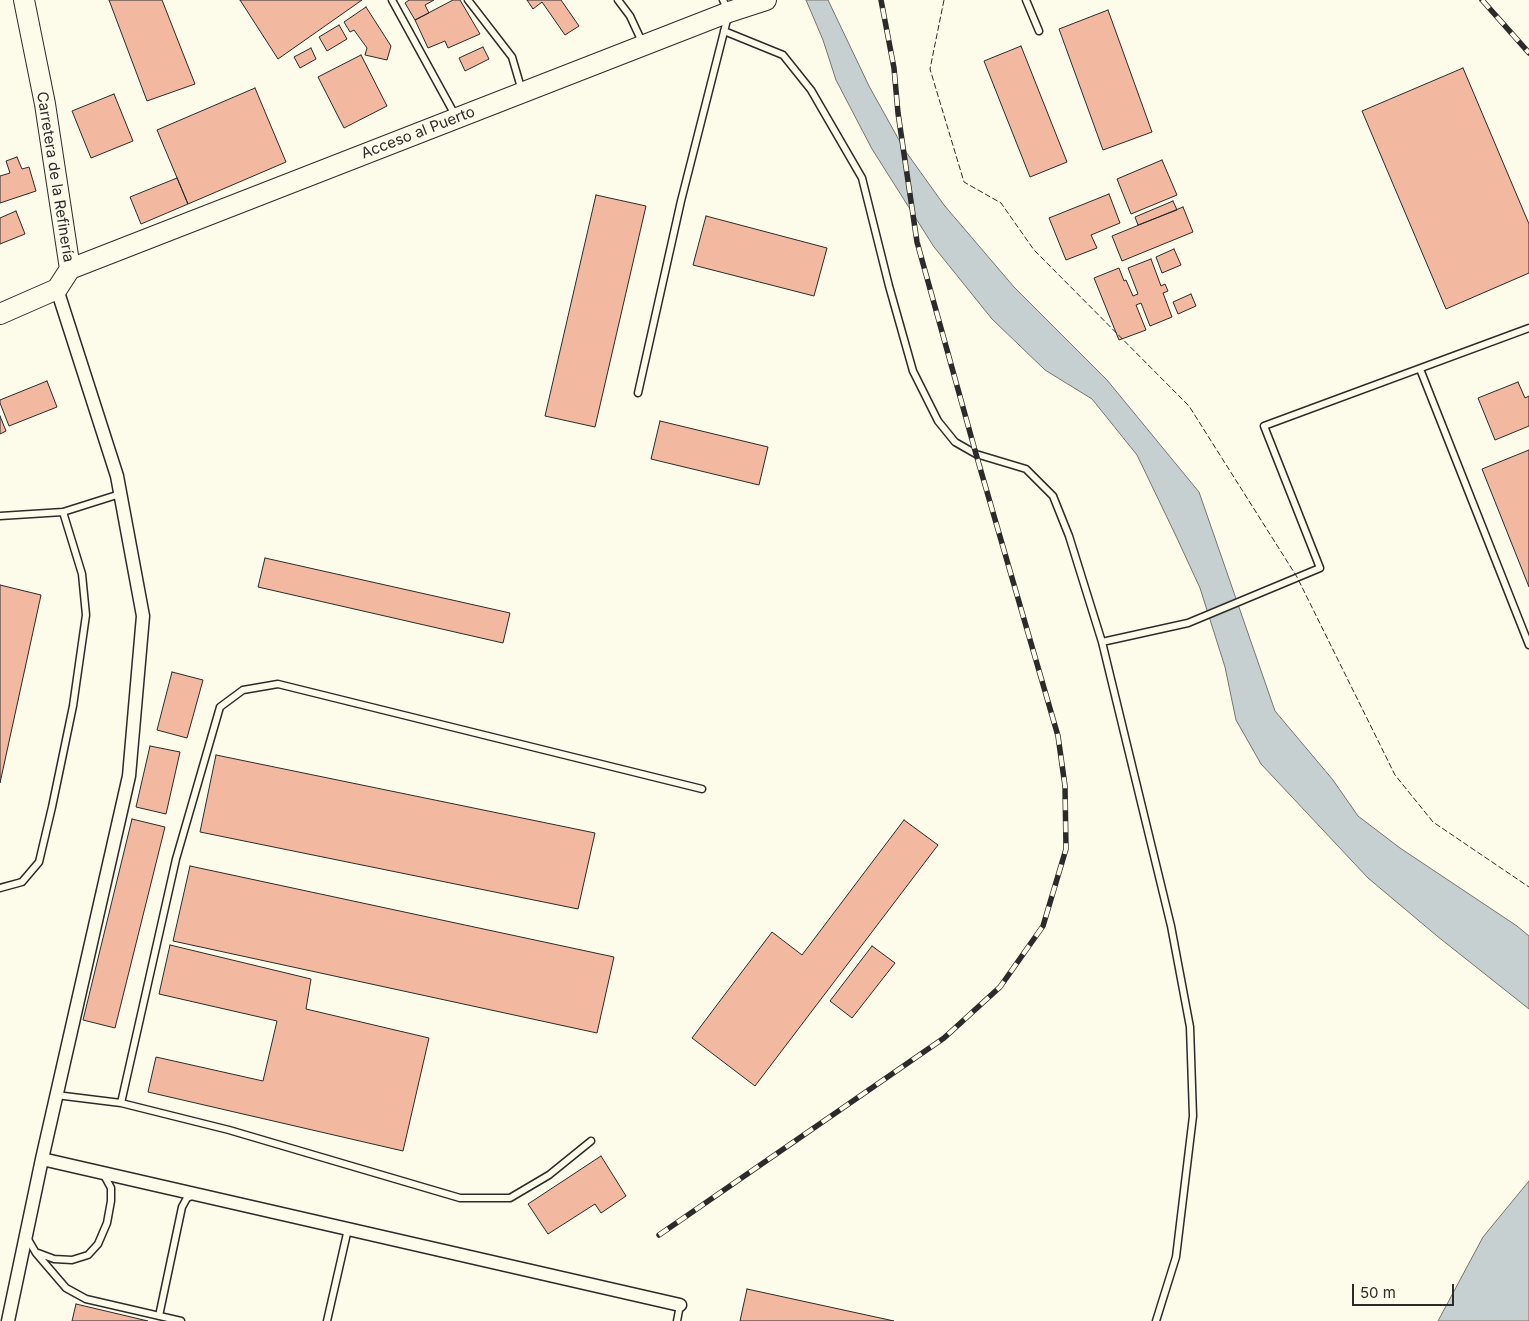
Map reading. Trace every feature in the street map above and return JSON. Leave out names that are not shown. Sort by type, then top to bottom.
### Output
[{"type":"main road","name":"Carretera de la Refinería","points":[[24,0],[45,104],[70,269],[57,289]]},
{"type":"main road","name":"Acceso al Puerto","points":[[70,269],[643,45],[766,0]]},
{"type":"main road","points":[[0,314],[57,289]]},
{"type":"street","points":[[8,1321],[42,1158],[129,776],[143,616],[117,476],[57,289]]},
{"type":"street","points":[[42,1158],[680,1305]]},
{"type":"lane","points":[[392,0],[457,118]]},
{"type":"lane","points":[[468,0],[512,57],[522,92]]},
{"type":"lane","points":[[618,0],[630,16],[643,45]]},
{"type":"lane","points":[[1026,0],[1039,31]]},
{"type":"lane","points":[[638,393],[725,14],[783,55],[811,90],[862,178],[913,371],[938,421],[955,442],[976,454],[1026,469],[1053,496],[1069,536],[1102,642],[1171,926],[1190,1026],[1193,1116],[1176,1258],[1156,1321]]},
{"type":"lane","points":[[1102,642],[1188,623],[1320,568],[1264,426],[1529,328]]},
{"type":"lane","points":[[1420,369],[1529,645]]},
{"type":"lane","points":[[0,516],[63,512],[120,494]]},
{"type":"lane","points":[[0,888],[22,882],[39,862],[73,706],[86,615],[82,574],[63,512]]},
{"type":"lane","points":[[120,1103],[176,858],[220,707],[243,690],[278,684],[702,789]]},
{"type":"lane","points":[[56,1095],[120,1103],[229,1130],[460,1198],[510,1198],[549,1175],[591,1141]]},
{"type":"lane","points":[[36,1253],[54,1259],[72,1260],[88,1255],[98,1244],[107,1223],[111,1201],[111,1188],[102,1172]]},
{"type":"lane","points":[[159,1316],[182,1207],[187,1198],[197,1194]]},
{"type":"lane","points":[[328,1321],[348,1229]]},
{"type":"lane","points":[[26,1235],[36,1253],[66,1288],[86,1299],[181,1321]]},
{"type":"lane","points":[[677,1321],[680,1305]]},
{"type":"shaded area","points":[[806,0],[828,0],[869,86],[904,149],[944,205],[1014,287],[1107,380],[1199,492],[1275,711],[1333,780],[1358,816],[1400,848],[1529,936],[1529,1009],[1368,878],[1261,764],[1236,720],[1225,667],[1200,588],[1137,455],[1092,399],[1045,370],[992,319],[934,247],[872,149],[836,80],[823,40]]},
{"type":"shaded area","points":[[1529,1181],[1529,1321],[1438,1321],[1483,1237]]},
{"type":"building","points":[[109,0],[162,0],[195,84],[147,101]]},
{"type":"building","points":[[240,0],[362,0],[278,59]]},
{"type":"building","points":[[409,0],[434,0],[425,5],[429,13],[415,20],[405,3]]},
{"type":"building","points":[[453,0],[460,0],[480,34],[448,48],[445,41],[428,48],[415,20]]},
{"type":"building","points":[[527,0],[561,0],[579,26],[565,35],[542,2],[533,9]]},
{"type":"building","points":[[366,7],[391,46],[387,60],[365,55],[367,48],[354,30],[350,32],[344,22]]},
{"type":"building","points":[[1108,10],[1152,132],[1103,150],[1059,29]]},
{"type":"building","points":[[339,25],[347,39],[327,51],[319,37]]},
{"type":"building","points":[[1021,46],[1067,162],[1030,177],[984,61]]},
{"type":"building","points":[[483,47],[489,59],[465,71],[459,58]]},
{"type":"building","points":[[311,48],[316,59],[300,68],[294,57]]},
{"type":"building","points":[[361,55],[387,106],[344,128],[318,77]]},
{"type":"building","points":[[1463,68],[1529,224],[1529,273],[1446,309],[1362,111]]},
{"type":"building","points":[[255,88],[286,162],[188,204],[157,130]]},
{"type":"building","points":[[114,94],[133,141],[91,158],[72,111]]},
{"type":"building","points":[[17,157],[22,169],[29,167],[36,191],[0,203],[0,176],[10,173],[6,161]]},
{"type":"building","points":[[1162,160],[1177,195],[1131,214],[1117,179]]},
{"type":"building","points":[[177,178],[188,204],[141,224],[130,197]]},
{"type":"building","points":[[1109,194],[1120,223],[1091,235],[1097,248],[1066,260],[1049,218]]},
{"type":"building","points":[[596,195],[646,206],[595,427],[545,416]]},
{"type":"building","points":[[1173,201],[1177,210],[1138,225],[1135,217]]},
{"type":"building","points":[[1183,207],[1193,232],[1122,261],[1112,236]]},
{"type":"building","points":[[16,211],[25,234],[0,244],[0,218]]},
{"type":"building","points":[[706,216],[827,248],[814,296],[693,265]]},
{"type":"building","points":[[1174,249],[1181,265],[1162,273],[1156,257]]},
{"type":"building","points":[[1151,259],[1161,286],[1165,284],[1168,291],[1163,293],[1172,317],[1150,326],[1141,303],[1136,305],[1146,330],[1119,340],[1094,278],[1119,268],[1133,296],[1138,294],[1128,268]]},
{"type":"building","points":[[1191,294],[1196,306],[1178,314],[1173,302]]},
{"type":"building","points":[[47,381],[57,407],[9,426],[0,400]]},
{"type":"building","points":[[1518,382],[1525,398],[1529,396],[1529,426],[1495,440],[1478,398]]},
{"type":"building","points":[[0,416],[6,431],[0,434]]},
{"type":"building","points":[[660,421],[768,447],[759,485],[651,459]]},
{"type":"building","points":[[1529,450],[1529,587],[1482,469]]},
{"type":"building","points":[[265,558],[510,613],[503,643],[258,587]]},
{"type":"building","points":[[0,585],[41,595],[0,783]]},
{"type":"building","points":[[172,672],[203,680],[187,738],[157,730]]},
{"type":"building","points":[[150,746],[180,752],[166,814],[136,807]]},
{"type":"building","points":[[216,755],[595,833],[578,909],[200,832]]},
{"type":"building","points":[[132,819],[165,827],[115,1028],[83,1020]]},
{"type":"building","points":[[904,820],[938,845],[755,1086],[692,1038],[772,932],[802,955]]},
{"type":"building","points":[[190,866],[614,957],[597,1033],[173,941]]},
{"type":"building","points":[[170,945],[311,979],[306,1009],[429,1038],[403,1151],[148,1092],[156,1057],[263,1081],[277,1021],[159,994]]},
{"type":"building","points":[[872,946],[895,963],[852,1018],[830,1001]]},
{"type":"building","points":[[601,1156],[626,1196],[601,1213],[595,1204],[548,1234],[528,1204]]},
{"type":"building","points":[[747,1289],[894,1321],[740,1321]]},
{"type":"building","points":[[76,1304],[148,1321],[72,1321]]},
{"type":"railway","points":[[659,1235],[944,1038],[1000,987],[1043,926],[1066,849],[1065,786],[1058,736],[917,242],[898,113],[894,68],[881,0]]},
{"type":"railway","points":[[1482,0],[1529,53]]},
{"type":"fence","points":[[944,0],[930,69],[964,182],[1001,203],[1034,250],[1189,406],[1297,577],[1395,775],[1433,822],[1529,887]]}]
